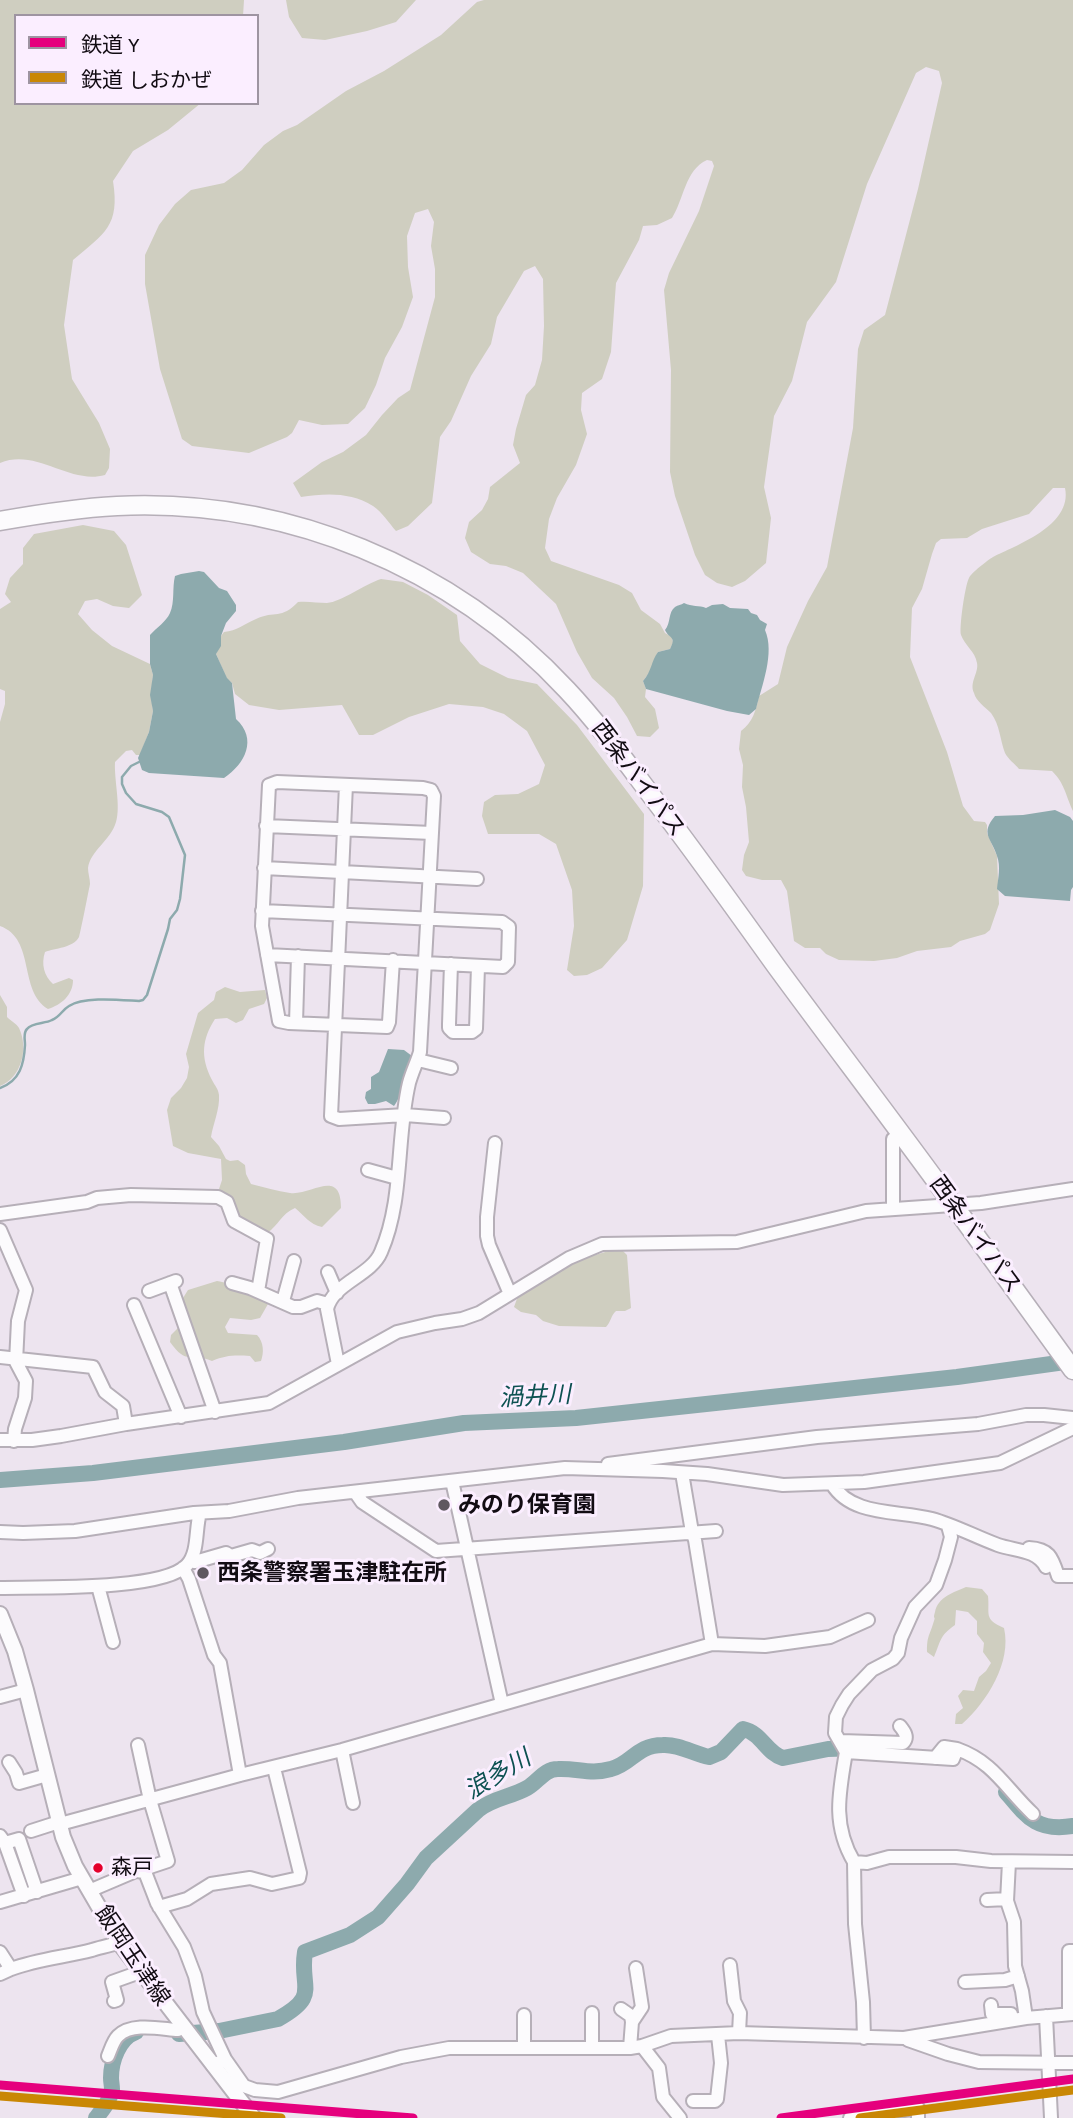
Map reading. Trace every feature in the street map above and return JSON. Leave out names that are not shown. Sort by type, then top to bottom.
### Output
[{"type":"highway","name":"西条バイパス","points":[[0,521],[83,508],[121,506],[202,508],[240,513],[306,528],[346,542],[406,568],[471,607],[538,661],[566,688],[602,731],[954,1205],[1073,1370]]},
{"type":"main road","name":"飯岡玉津線","points":[[0,1614],[15,1651],[68,1851],[119,1942],[186,2032],[219,2063],[254,2118]]},
{"type":"street","points":[[338,1364],[328,1304],[376,1260],[392,1220],[410,1082],[420,1052],[434,796],[431,790],[423,788],[272,783],[267,789],[262,911],[278,1018],[284,1023],[384,1028],[389,1025],[393,961]]},
{"type":"street","points":[[346,785],[331,1116],[338,1119],[405,1115],[444,1118]]},
{"type":"street","points":[[266,825],[432,833]]},
{"type":"street","points":[[264,869],[477,879]]},
{"type":"street","points":[[262,911],[502,922],[508,925],[506,965],[503,967],[267,955]]},
{"type":"street","points":[[296,1023],[298,956]]},
{"type":"street","points":[[451,964],[449,1028],[453,1032],[472,1032],[476,1029],[478,965]]},
{"type":"street","points":[[418,1060],[451,1068]]},
{"type":"street","points":[[894,1208],[894,1139],[901,1134]]},
{"type":"street","points":[[495,1143],[487,1236],[510,1294]]},
{"type":"street","points":[[368,1170],[397,1178]]},
{"type":"street","points":[[0,1440],[61,1436],[269,1403],[397,1332],[470,1317],[569,1258],[602,1244],[737,1242],[859,1212],[995,1201],[1073,1189]]},
{"type":"street","points":[[0,1214],[111,1197],[139,1195],[218,1198],[227,1202],[234,1220],[239,1225],[267,1239],[258,1291]]},
{"type":"street","points":[[0,1230],[26,1290],[18,1321],[16,1359],[16,1366],[26,1381],[25,1398],[14,1441]]},
{"type":"street","points":[[283,1301],[293,1261]]},
{"type":"street","points":[[328,1272],[337,1293]]},
{"type":"street","points":[[147,1292],[173,1282],[215,1412]]},
{"type":"street","points":[[232,1283],[293,1307],[317,1301],[328,1304]]},
{"type":"street","points":[[134,1305],[181,1417]]},
{"type":"street","points":[[0,1357],[93,1367],[105,1392],[123,1406],[126,1424]]},
{"type":"street","points":[[587,1468],[622,1461],[817,1437],[978,1424],[1026,1415],[1073,1418]]},
{"type":"street","points":[[0,1532],[75,1531],[298,1499],[530,1471],[608,1468],[682,1473],[783,1485],[898,1478],[1000,1463],[1073,1428]]},
{"type":"street","points":[[682,1473],[712,1644]]},
{"type":"street","points":[[452,1480],[502,1704]]},
{"type":"street","points":[[832,1484],[841,1495],[880,1511],[931,1519],[996,1544],[1021,1549],[1040,1549],[1052,1558],[1058,1576],[1073,1576]]},
{"type":"street","points":[[355,1492],[362,1502],[436,1551],[716,1531]]},
{"type":"street","points":[[200,1513],[196,1543],[187,1565],[189,1579],[214,1655],[220,1664],[240,1775]]},
{"type":"street","points":[[864,2038],[855,1924],[854,1862],[845,1847],[839,1825],[838,1795],[843,1746],[835,1733],[836,1717],[842,1705],[872,1670],[893,1660],[898,1653],[901,1638],[915,1607],[936,1585],[951,1537],[948,1525]]},
{"type":"street","points":[[0,1588],[131,1583],[174,1574],[187,1565],[226,1553],[231,1556],[251,1550],[260,1553],[268,1549]]},
{"type":"street","points":[[1021,1549],[1039,1558],[1046,1567]]},
{"type":"street","points":[[97,1586],[113,1642]]},
{"type":"street","points":[[31,1831],[342,1750],[712,1644],[765,1646],[830,1637],[868,1620]]},
{"type":"street","points":[[0,1697],[26,1690]]},
{"type":"street","points":[[843,1746],[903,1743],[906,1733],[900,1726]]},
{"type":"street","points":[[89,1891],[168,1861],[150,1800],[138,1745]]},
{"type":"street","points":[[843,1746],[938,1755],[954,1759],[956,1752],[977,1757],[990,1766],[1033,1814]]},
{"type":"street","points":[[342,1750],[354,1803]]},
{"type":"street","points":[[9,1762],[19,1783],[47,1774]]},
{"type":"street","points":[[159,1908],[187,1899],[211,1884],[250,1878],[272,1884],[299,1878],[274,1768]]},
{"type":"street","points":[[24,1896],[2,1839],[19,1839],[37,1892]]},
{"type":"street","points":[[854,1862],[867,1863],[889,1857],[1073,1862]]},
{"type":"street","points":[[1009,1862],[1007,1899],[1014,1922],[1014,1957],[1025,2016]]},
{"type":"street","points":[[141,1870],[145,1872],[159,1908],[184,1947],[195,1976],[219,2063],[244,2086],[255,2090],[278,2092],[401,2057],[449,2048],[636,2047],[671,2036],[739,2033],[904,2038],[1025,2016]]},
{"type":"street","points":[[0,1902],[82,1878]]},
{"type":"street","points":[[987,1900],[1007,1899]]},
{"type":"street","points":[[0,1952],[6,1971],[26,1963],[72,1956],[119,1942]]},
{"type":"street","points":[[991,2005],[992,2014],[1071,2014],[1069,1951],[1073,1951]]},
{"type":"street","points":[[730,1965],[734,2001],[740,2013],[739,2033]]},
{"type":"street","points":[[632,2022],[642,2007],[636,1968]]},
{"type":"street","points":[[114,2001],[117,2000],[112,1982],[140,1972]]},
{"type":"street","points":[[965,1982],[1005,1980],[1018,1976]]},
{"type":"street","points":[[621,2009],[631,2016],[636,2047],[659,2068],[663,2096],[680,2118]]},
{"type":"street","points":[[592,2013],[592,2048]]},
{"type":"street","points":[[524,2015],[524,2048]]},
{"type":"street","points":[[1046,2016],[1051,2118]]},
{"type":"street","points":[[108,2056],[117,2037],[124,2032],[141,2028],[186,2032]]},
{"type":"street","points":[[693,2101],[717,2099],[721,2063],[718,2035]]},
{"type":"street","points":[[904,2038],[979,2062],[1073,2063]]},
{"type":"street","points":[[858,2117],[918,2108],[918,2118]]},
{"type":"shaded area","points":[[0,0],[244,0],[243,14],[14,14],[14,105],[199,105],[168,130],[133,151],[113,181],[114,209],[108,227],[73,260],[64,325],[72,379],[99,423],[110,449],[109,468],[105,475],[92,477],[27,460],[0,463]]},
{"type":"shaded area","points":[[286,0],[416,0],[396,22],[325,40],[302,38],[289,17]]},
{"type":"shaded area","points":[[1073,0],[1073,811],[1062,785],[1052,771],[1019,769],[1006,755],[994,718],[975,696],[973,685],[977,663],[961,635],[964,597],[970,576],[993,557],[1040,533],[1051,524],[1065,501],[1065,488],[1053,488],[1029,514],[982,529],[967,538],[941,539],[936,543],[922,589],[912,608],[910,657],[947,752],[963,806],[974,821],[985,822],[997,856],[999,904],[990,930],[985,934],[960,941],[951,947],[917,951],[897,958],[874,961],[839,960],[820,948],[805,948],[794,941],[787,891],[781,880],[762,880],[746,876],[742,870],[749,842],[742,787],[743,765],[739,749],[741,731],[751,720],[759,696],[778,684],[787,647],[827,567],[853,428],[858,349],[864,330],[885,315],[942,83],[939,71],[926,67],[916,73],[867,184],[836,282],[807,322],[792,381],[774,416],[764,487],[771,518],[766,563],[745,581],[732,587],[717,583],[705,575],[695,555],[675,496],[670,472],[671,370],[664,290],[669,273],[699,211],[714,166],[712,161],[707,160],[700,165],[689,178],[672,218],[657,225],[643,226],[639,240],[616,283],[611,352],[602,379],[582,393],[581,410],[587,434],[576,465],[557,498],[549,519],[545,548],[551,561],[619,585],[632,593],[641,610],[672,637],[670,649],[658,652],[643,681],[645,697],[655,709],[659,728],[650,737],[637,736],[614,698],[592,678],[577,652],[556,604],[523,573],[506,566],[490,564],[471,552],[465,538],[469,522],[482,510],[488,499],[490,487],[520,463],[513,445],[516,429],[526,395],[535,385],[542,360],[543,279],[535,266],[524,271],[497,317],[491,344],[471,376],[451,421],[440,437],[432,503],[408,526],[396,531],[376,508],[356,498],[329,494],[301,497],[293,483],[366,435],[398,398],[410,390],[435,297],[435,269],[431,246],[434,222],[428,209],[415,213],[407,236],[413,297],[402,327],[385,358],[365,408],[348,424],[322,425],[299,420],[287,437],[249,453],[192,446],[182,439],[160,369],[145,284],[145,255],[159,225],[175,204],[191,190],[224,183],[242,170],[264,145],[283,131],[297,125],[346,91],[441,35],[477,2]]},
{"type":"shaded area","points":[[83,525],[114,531],[126,545],[142,595],[129,608],[113,606],[97,599],[85,601],[78,614],[112,646],[150,664],[153,675],[153,711],[149,732],[140,755],[136,755],[132,750],[126,751],[115,762],[118,801],[116,822],[88,868],[90,884],[79,937],[68,946],[45,952],[44,970],[53,984],[69,978],[73,980],[65,999],[48,1009],[39,1001],[33,990],[18,942],[0,926],[0,722],[5,691],[0,689],[0,609],[11,602],[5,594],[10,578],[23,564],[23,548],[34,534]]},
{"type":"shaded area","points":[[204,572],[219,588],[227,591],[236,605],[236,611],[226,623],[221,636],[221,646],[216,654],[232,683],[236,719],[243,727],[247,743],[238,766],[224,778],[149,773],[142,770],[138,758],[149,732],[153,711],[150,695],[153,675],[150,664],[150,635],[170,613],[175,576]]},
{"type":"shaded area","points":[[381,579],[403,582],[457,615],[460,641],[480,664],[508,678],[537,684],[577,725],[644,814],[643,886],[627,940],[602,968],[587,975],[574,976],[567,970],[574,926],[572,890],[556,844],[539,834],[488,834],[482,816],[484,802],[495,795],[518,794],[539,784],[545,765],[527,731],[504,714],[483,707],[449,704],[409,717],[373,735],[359,735],[342,705],[279,710],[249,705],[235,694],[216,654],[224,632],[237,629],[263,616],[287,611],[298,602],[333,602]]},
{"type":"shaded area","points":[[684,603],[706,608],[723,604],[730,608],[748,609],[767,624],[765,630],[768,659],[756,709],[749,715],[646,689],[643,681],[656,655],[670,649],[672,645],[673,640],[665,630],[671,612]]},
{"type":"shaded area","points":[[1055,810],[1073,821],[1073,887],[1070,901],[1005,896],[997,889],[999,864],[988,836],[988,827],[995,816]]},
{"type":"shaded area","points":[[225,987],[240,992],[265,990],[267,998],[264,1004],[249,1009],[243,1020],[236,1023],[227,1018],[215,1019],[207,1034],[204,1056],[219,1095],[211,1137],[226,1159],[238,1160],[245,1165],[251,1184],[290,1193],[323,1186],[336,1189],[341,1208],[322,1227],[310,1222],[295,1208],[286,1213],[267,1233],[245,1226],[219,1189],[222,1180],[221,1159],[188,1153],[173,1146],[167,1110],[171,1098],[187,1078],[189,1067],[186,1054],[198,1013],[214,1000],[216,992]]},
{"type":"shaded area","points":[[0,995],[7,1007],[7,1017],[19,1028],[23,1053],[18,1070],[0,1086]]},
{"type":"shaded area","points":[[388,1049],[404,1050],[412,1056],[399,1096],[394,1106],[386,1101],[368,1104],[365,1098],[366,1092],[371,1089],[371,1077],[379,1072]]},
{"type":"shaded area","points":[[615,1249],[622,1250],[627,1255],[631,1308],[616,1311],[606,1327],[559,1326],[514,1307],[518,1296],[579,1260]]},
{"type":"shaded area","points":[[217,1281],[251,1292],[268,1304],[260,1318],[230,1318],[225,1327],[228,1333],[257,1335],[263,1348],[261,1361],[255,1362],[250,1356],[226,1357],[212,1361],[189,1357],[181,1354],[170,1342],[171,1335],[179,1327],[183,1298],[188,1290]]},
{"type":"shaded area","points":[[966,1587],[982,1589],[988,1596],[990,1619],[1004,1628],[1006,1641],[1001,1668],[988,1693],[962,1724],[955,1724],[956,1714],[963,1708],[958,1696],[963,1690],[974,1691],[979,1677],[991,1663],[983,1652],[984,1643],[977,1634],[977,1621],[968,1612],[956,1610],[955,1625],[943,1636],[934,1657],[927,1652],[927,1643],[939,1602]]},
{"type":"waterway","points":[[0,1088],[12,1081],[20,1071],[25,1032],[29,1027],[55,1019],[76,1003],[103,999],[139,1001],[147,995],[170,919],[177,910],[180,899],[185,855],[169,817],[136,804],[126,793],[122,777],[131,766],[139,762]]},
{"type":"waterway","name":"渦井川","points":[[0,1480],[93,1473],[344,1442],[464,1423],[576,1418],[957,1377],[1073,1361]]},
{"type":"waterway","name":"浪多川","points":[[179,2034],[219,2031],[278,2019],[291,2011],[304,1997],[305,1952],[350,1935],[378,1917],[426,1858],[478,1810],[527,1788],[549,1771],[611,1769],[646,1748],[663,1745],[709,1757],[721,1752],[743,1729],[755,1735],[772,1752],[783,1758],[828,1749],[858,1748]]},
{"type":"waterway","name":"浪多川","points":[[1006,1792],[1034,1821],[1050,1827],[1073,1826]]},
{"type":"waterway","name":"浪多川","points":[[96,2118],[111,2093],[111,2071],[117,2051],[125,2039],[136,2032]]},
{"type":"rail line","name":"Y","points":[[781,2118],[1073,2079]]},
{"type":"rail line","name":"Y","points":[[0,2085],[413,2118]]},
{"type":"rail line","name":"しおかぜ","points":[[860,2118],[1073,2090]]},
{"type":"rail line","name":"しおかぜ","points":[[0,2096],[281,2118]]},
{"type":"place","name":"みのり保育園","points":[[444,1505]]},
{"type":"place","name":"西条警察署玉津駐在所","points":[[203,1573]]},
{"type":"place","name":"森戸","points":[[98,1868]]}]
